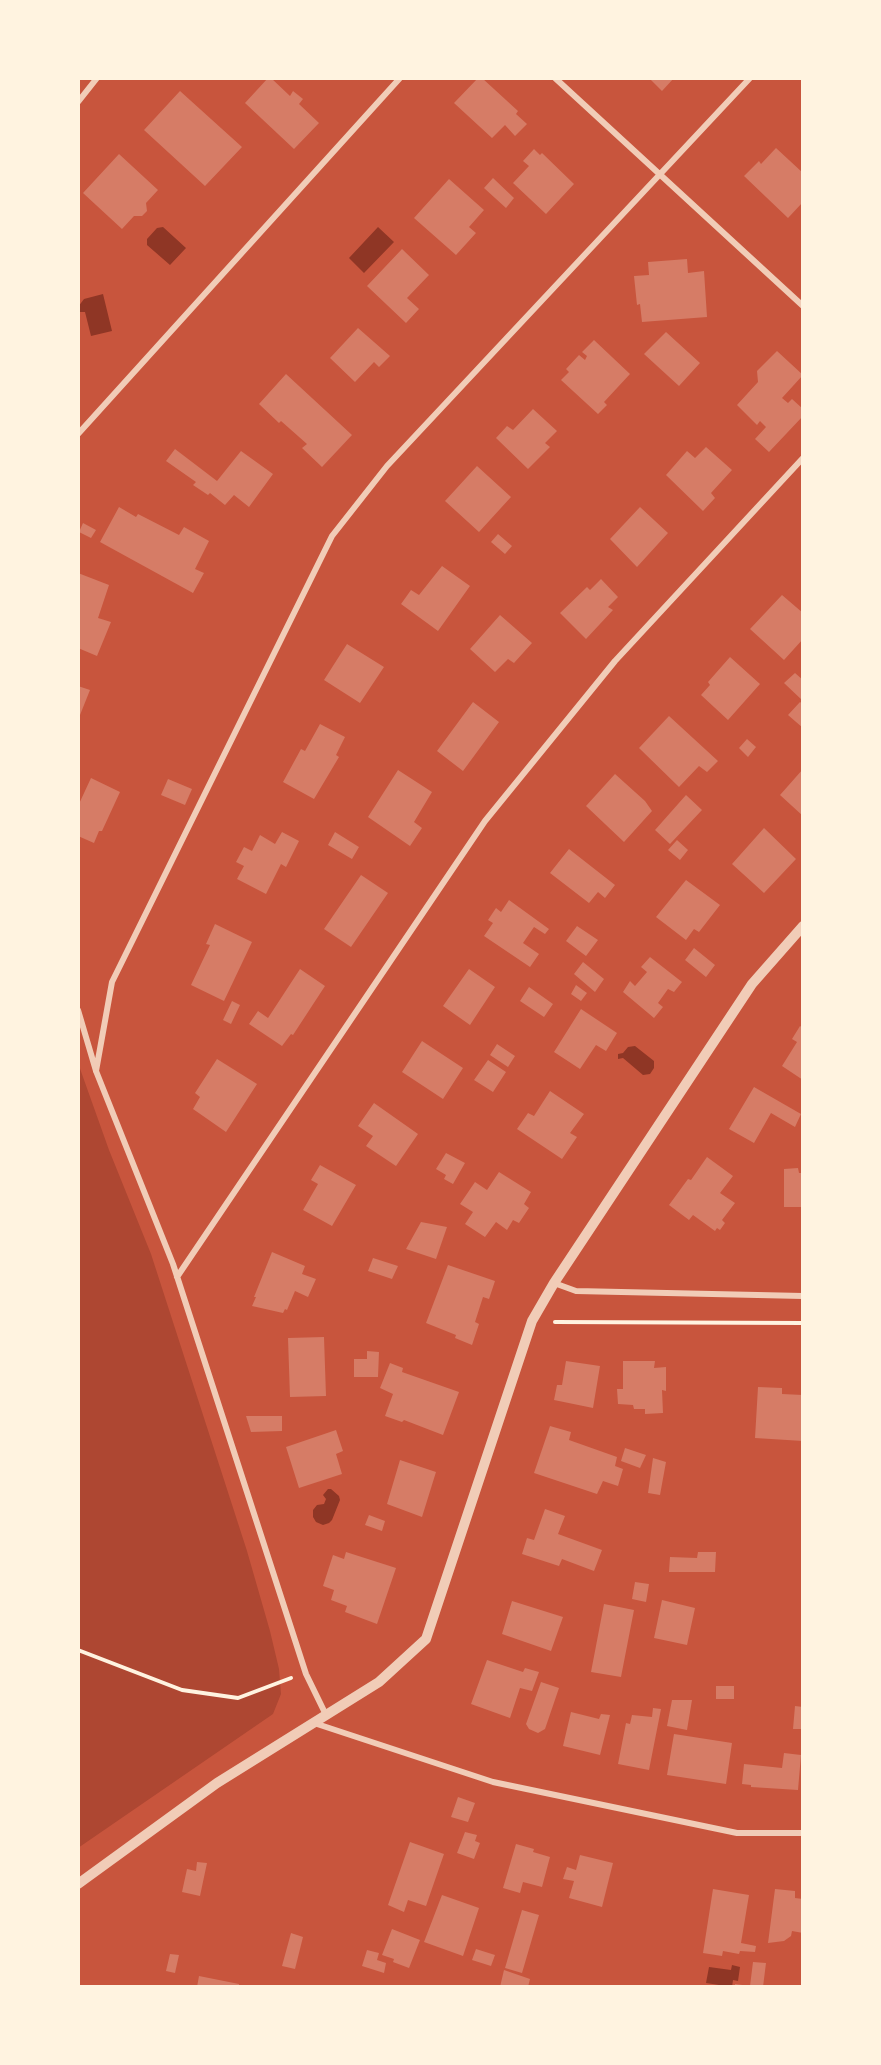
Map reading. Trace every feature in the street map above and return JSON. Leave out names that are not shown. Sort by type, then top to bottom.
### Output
[{"type":"street","points":[[78,102],[97,78]]},
{"type":"street","points":[[78,434],[400,78]]},
{"type":"street","points":[[555,78],[803,306]]},
{"type":"street","points":[[96,1071],[112,982],[332,536],[387,466],[750,78]]},
{"type":"street","points":[[177,1277],[485,821],[615,661],[803,458]]},
{"type":"street","points":[[78,1884],[217,1783],[379,1682],[426,1639],[532,1321],[554,1283],[752,984],[803,926]]},
{"type":"street","points":[[78,1010],[96,1071],[177,1277],[306,1674],[327,1715]]},
{"type":"street","points":[[554,1283],[576,1291],[803,1296]]},
{"type":"street","points":[[314,1724],[493,1782],[737,1833],[803,1833]]},
{"type":"path","points":[[532,1321],[803,1323]]},
{"type":"path","points":[[78,1650],[182,1690],[238,1698],[306,1674]]},
{"type":"shaded area","points":[[163,227],[186,248],[170,265],[147,245],[147,239],[157,228]]},
{"type":"shaded area","points":[[378,227],[394,242],[364,273],[349,258]]},
{"type":"shaded area","points":[[103,294],[112,331],[91,336],[85,312],[79,312],[78,307],[84,299]]},
{"type":"shaded area","points":[[635,1046],[654,1061],[654,1068],[650,1074],[643,1075],[623,1058],[618,1059],[618,1054],[623,1053],[628,1047]]},
{"type":"shaded area","points":[[78,1063],[109,1150],[151,1254],[247,1551],[270,1631],[279,1669],[281,1694],[273,1714],[78,1848]]},
{"type":"shaded area","points":[[328,1489],[339,1496],[340,1500],[332,1520],[323,1525],[316,1522],[313,1510],[317,1505],[324,1504],[326,1499],[323,1495]]},
{"type":"shaded area","points":[[732,1965],[740,1967],[738,1981],[733,1980],[732,1987],[706,1983],[709,1967],[731,1970]]},
{"type":"building","points":[[268,78],[271,78],[290,96],[293,91],[303,99],[299,104],[319,123],[294,149],[245,103]]},
{"type":"building","points":[[478,78],[482,78],[518,111],[516,114],[527,124],[515,136],[505,125],[492,138],[454,103]]},
{"type":"building","points":[[649,78],[674,78],[662,91]]},
{"type":"building","points":[[180,91],[242,147],[205,186],[144,130]]},
{"type":"building","points":[[776,148],[803,173],[803,202],[788,218],[744,176],[759,161],[761,164]]},
{"type":"building","points":[[534,149],[540,155],[542,153],[574,184],[546,214],[513,183],[529,166],[523,161]]},
{"type":"building","points":[[119,154],[158,190],[146,203],[147,211],[142,216],[134,216],[122,229],[83,193]]},
{"type":"building","points":[[493,178],[514,198],[506,208],[484,188]]},
{"type":"building","points":[[449,179],[484,210],[469,227],[476,233],[456,255],[414,218]]},
{"type":"building","points":[[402,249],[429,275],[407,298],[419,309],[406,323],[367,286]]},
{"type":"building","points":[[687,259],[688,273],[704,271],[707,317],[642,322],[640,304],[637,305],[634,276],[649,275],[648,262]]},
{"type":"building","points":[[358,328],[390,356],[379,367],[374,362],[355,382],[330,358]]},
{"type":"building","points":[[666,332],[700,363],[679,386],[644,354]]},
{"type":"building","points":[[594,340],[630,374],[604,402],[607,405],[598,414],[561,380],[569,372],[566,369],[579,355],[585,360],[587,356],[582,352]]},
{"type":"building","points":[[777,351],[803,375],[782,398],[788,403],[792,399],[803,409],[803,416],[769,452],[755,439],[766,427],[760,421],[757,425],[737,405],[758,382],[757,371]]},
{"type":"building","points":[[286,374],[352,435],[322,467],[302,448],[307,444],[259,404]]},
{"type":"building","points":[[533,409],[557,431],[545,443],[550,447],[528,469],[496,438],[507,426],[513,430]]},
{"type":"building","points":[[706,447],[732,470],[711,493],[715,498],[703,511],[666,475],[687,451],[695,458]]},
{"type":"building","points":[[175,449],[217,481],[241,451],[273,474],[249,507],[234,495],[225,505],[210,493],[208,495],[193,485],[196,482],[166,461]]},
{"type":"building","points":[[477,466],[511,497],[479,532],[445,501]]},
{"type":"building","points":[[119,507],[136,517],[138,514],[179,535],[184,527],[209,541],[195,569],[204,573],[193,593],[100,542]]},
{"type":"building","points":[[640,507],[668,533],[637,567],[610,539]]},
{"type":"building","points":[[83,523],[96,530],[91,538],[79,532]]},
{"type":"building","points":[[498,534],[512,546],[505,554],[491,542]]},
{"type":"building","points":[[442,566],[470,586],[438,631],[401,604],[411,590],[419,595]]},
{"type":"building","points":[[78,573],[109,585],[98,618],[111,622],[97,656],[78,648]]},
{"type":"building","points":[[601,579],[618,597],[608,607],[613,610],[586,639],[560,613],[587,587],[590,590]]},
{"type":"building","points":[[782,595],[803,613],[803,639],[784,660],[750,629]]},
{"type":"building","points":[[500,615],[532,643],[514,663],[508,659],[495,672],[470,649]]},
{"type":"building","points":[[347,644],[384,667],[360,703],[324,680]]},
{"type":"building","points":[[730,657],[760,684],[728,720],[701,695],[710,685],[708,682]]},
{"type":"building","points":[[795,673],[803,680],[803,701],[784,683]]},
{"type":"building","points":[[78,686],[90,690],[78,720]]},
{"type":"building","points":[[473,702],[499,722],[463,771],[437,751]]},
{"type":"building","points":[[800,702],[803,704],[803,728],[788,715]]},
{"type":"building","points":[[669,716],[718,761],[707,772],[699,766],[679,787],[639,748]]},
{"type":"building","points":[[320,724],[345,737],[336,755],[339,757],[314,799],[283,782],[301,749],[305,751]]},
{"type":"building","points":[[747,739],[756,747],[748,757],[739,748]]},
{"type":"building","points":[[803,769],[803,816],[780,795]]},
{"type":"building","points":[[398,770],[432,792],[414,822],[422,828],[410,846],[368,817]]},
{"type":"building","points":[[615,774],[645,801],[652,811],[624,842],[586,806]]},
{"type":"building","points":[[91,778],[120,792],[94,843],[78,836],[78,806]]},
{"type":"building","points":[[168,779],[192,789],[185,805],[161,795]]},
{"type":"building","points":[[686,795],[702,810],[670,844],[655,830]]},
{"type":"building","points":[[764,828],[796,859],[764,893],[732,864]]},
{"type":"building","points":[[282,832],[299,841],[286,867],[281,864],[266,894],[237,879],[244,866],[236,862],[244,847],[252,851],[260,835],[275,844]]},
{"type":"building","points":[[335,832],[359,847],[352,859],[328,845]]},
{"type":"building","points":[[677,840],[688,850],[680,860],[668,850]]},
{"type":"building","points":[[569,849],[615,885],[605,898],[598,892],[589,903],[550,873]]},
{"type":"building","points":[[361,875],[388,893],[351,947],[324,929]]},
{"type":"building","points":[[686,880],[720,905],[699,932],[694,929],[686,940],[656,917]]},
{"type":"building","points":[[509,900],[549,929],[545,934],[534,927],[523,943],[539,954],[530,967],[484,936],[493,923],[488,920],[496,908],[501,912]]},
{"type":"building","points":[[215,924],[252,942],[224,1001],[191,985],[210,945],[206,944]]},
{"type":"building","points":[[577,926],[598,940],[586,956],[566,941]]},
{"type":"building","points":[[694,948],[715,965],[706,977],[685,960]]},
{"type":"building","points":[[650,957],[682,982],[674,992],[668,989],[658,1003],[663,1007],[654,1018],[623,992],[630,981],[635,986],[647,972],[641,967]]},
{"type":"building","points":[[583,962],[604,979],[595,992],[574,974]]},
{"type":"building","points":[[300,969],[325,986],[293,1035],[291,1034],[282,1046],[249,1024],[258,1011],[268,1018]]},
{"type":"building","points":[[469,969],[495,987],[470,1025],[443,1006]]},
{"type":"building","points":[[576,985],[587,993],[581,1001],[571,994]]},
{"type":"building","points":[[529,987],[553,1004],[544,1017],[520,1001]]},
{"type":"building","points":[[232,1001],[240,1005],[231,1024],[223,1020]]},
{"type":"building","points":[[581,1009],[617,1033],[606,1051],[596,1045],[580,1069],[554,1052]]},
{"type":"building","points":[[800,1026],[803,1028],[803,1080],[782,1066],[797,1042],[792,1039]]},
{"type":"building","points":[[422,1041],[463,1068],[443,1099],[402,1072]]},
{"type":"building","points":[[497,1044],[515,1056],[508,1067],[490,1055]]},
{"type":"building","points":[[217,1059],[257,1084],[226,1132],[193,1109],[200,1097],[195,1093]]},
{"type":"building","points":[[488,1060],[506,1072],[493,1092],[474,1080]]},
{"type":"building","points":[[754,1087],[801,1114],[795,1127],[771,1113],[754,1143],[729,1129]]},
{"type":"building","points":[[550,1091],[584,1114],[570,1133],[577,1137],[562,1159],[517,1129],[528,1113],[534,1116]]},
{"type":"building","points":[[374,1103],[418,1134],[396,1166],[366,1146],[373,1136],[358,1126]]},
{"type":"building","points":[[446,1153],[465,1163],[453,1184],[444,1179],[446,1175],[436,1169]]},
{"type":"building","points":[[707,1157],[733,1176],[720,1193],[735,1203],[722,1220],[725,1223],[720,1230],[717,1228],[715,1231],[693,1215],[689,1220],[669,1205]]},
{"type":"building","points":[[320,1165],[356,1185],[332,1226],[303,1210],[318,1184],[311,1180]]},
{"type":"building","points":[[798,1168],[799,1173],[803,1173],[803,1207],[784,1207],[784,1169]]},
{"type":"building","points":[[499,1172],[531,1192],[524,1204],[529,1208],[519,1223],[513,1220],[507,1230],[496,1222],[485,1237],[465,1224],[473,1212],[460,1204],[475,1182],[487,1190]]},
{"type":"building","points":[[421,1222],[447,1227],[436,1259],[406,1249]]},
{"type":"building","points":[[272,1252],[305,1266],[302,1274],[316,1279],[308,1297],[295,1291],[287,1310],[285,1309],[283,1313],[252,1306]]},
{"type":"building","points":[[373,1258],[398,1266],[392,1279],[368,1271]]},
{"type":"building","points":[[448,1265],[495,1281],[489,1299],[483,1297],[475,1322],[479,1324],[472,1345],[455,1338],[456,1335],[426,1323]]},
{"type":"building","points":[[324,1337],[326,1396],[290,1397],[288,1338]]},
{"type":"building","points":[[367,1351],[379,1352],[378,1377],[354,1377],[354,1359],[367,1359]]},
{"type":"building","points":[[566,1361],[600,1366],[593,1408],[554,1400],[557,1385],[562,1385]]},
{"type":"building","points":[[623,1361],[655,1361],[654,1368],[666,1367],[666,1391],[662,1390],[663,1413],[645,1414],[645,1409],[634,1409],[633,1405],[618,1404],[617,1389],[623,1389]]},
{"type":"building","points":[[390,1363],[403,1368],[402,1372],[459,1392],[443,1435],[404,1420],[402,1422],[385,1416],[393,1394],[380,1388]]},
{"type":"building","points":[[758,1387],[782,1388],[782,1394],[803,1395],[803,1441],[755,1438]]},
{"type":"building","points":[[246,1416],[282,1416],[282,1431],[251,1432]]},
{"type":"building","points":[[550,1426],[571,1432],[569,1440],[617,1457],[615,1466],[623,1469],[618,1486],[603,1481],[597,1494],[534,1473]]},
{"type":"building","points":[[336,1430],[343,1451],[336,1454],[342,1474],[299,1488],[286,1447]]},
{"type":"building","points":[[625,1448],[646,1455],[640,1468],[621,1461]]},
{"type":"building","points":[[653,1458],[666,1462],[660,1495],[648,1493]]},
{"type":"building","points":[[400,1460],[436,1472],[422,1517],[387,1504]]},
{"type":"building","points":[[545,1509],[565,1516],[558,1534],[602,1550],[594,1571],[562,1559],[559,1566],[522,1554],[527,1538],[534,1540]]},
{"type":"building","points":[[369,1515],[385,1521],[382,1531],[365,1525]]},
{"type":"building","points":[[346,1552],[396,1568],[377,1624],[345,1612],[347,1606],[331,1600],[334,1590],[323,1586],[333,1555],[344,1559]]},
{"type":"building","points":[[698,1552],[716,1552],[715,1572],[669,1572],[670,1557],[697,1558]]},
{"type":"building","points":[[635,1582],[649,1584],[646,1602],[632,1599]]},
{"type":"building","points":[[662,1600],[695,1608],[687,1645],[654,1638]]},
{"type":"building","points":[[512,1601],[563,1617],[551,1651],[502,1634]]},
{"type":"building","points":[[604,1604],[634,1610],[621,1677],[591,1672]]},
{"type":"building","points":[[487,1660],[523,1672],[525,1668],[539,1672],[532,1691],[520,1688],[510,1718],[471,1704]]},
{"type":"building","points":[[541,1682],[559,1688],[545,1729],[538,1733],[529,1729],[526,1724]]},
{"type":"building","points":[[716,1686],[734,1686],[734,1699],[716,1699]]},
{"type":"building","points":[[672,1700],[692,1700],[687,1730],[667,1726]]},
{"type":"building","points":[[795,1706],[803,1707],[803,1729],[793,1729]]},
{"type":"building","points":[[653,1708],[661,1709],[649,1770],[618,1764],[626,1723],[630,1724],[632,1715],[652,1717]]},
{"type":"building","points":[[571,1712],[599,1719],[601,1714],[610,1715],[600,1755],[563,1746]]},
{"type":"building","points":[[674,1734],[732,1743],[726,1784],[667,1775]]},
{"type":"building","points":[[784,1753],[801,1755],[798,1790],[751,1787],[751,1785],[742,1784],[744,1764],[782,1768]]},
{"type":"building","points":[[458,1797],[475,1803],[468,1822],[451,1817]]},
{"type":"building","points":[[465,1832],[477,1835],[475,1841],[480,1843],[474,1859],[457,1853]]},
{"type":"building","points":[[410,1842],[444,1854],[426,1906],[408,1900],[404,1912],[388,1905]]},
{"type":"building","points":[[516,1844],[550,1857],[542,1887],[523,1882],[520,1893],[503,1888]]},
{"type":"building","points":[[580,1855],[613,1863],[602,1907],[569,1898],[574,1881],[563,1879],[567,1867],[576,1870]]},
{"type":"building","points":[[197,1862],[207,1863],[200,1896],[182,1892],[187,1869],[196,1871]]},
{"type":"building","points":[[713,1889],[749,1895],[741,1943],[756,1946],[755,1952],[740,1951],[739,1954],[723,1951],[722,1956],[703,1953]]},
{"type":"building","points":[[775,1889],[795,1891],[795,1898],[803,1899],[803,1933],[792,1931],[791,1936],[784,1941],[768,1943]]},
{"type":"building","points":[[442,1895],[479,1908],[463,1956],[424,1942]]},
{"type":"building","points":[[522,1910],[539,1915],[522,1973],[505,1968]]},
{"type":"building","points":[[392,1929],[420,1940],[409,1968],[382,1955]]},
{"type":"building","points":[[291,1933],[303,1937],[295,1969],[282,1966]]},
{"type":"building","points":[[476,1949],[495,1955],[491,1966],[472,1960]]},
{"type":"building","points":[[367,1950],[379,1953],[377,1960],[386,1963],[384,1973],[362,1966]]},
{"type":"building","points":[[170,1954],[179,1955],[175,1973],[166,1971]]},
{"type":"building","points":[[753,1962],[766,1963],[763,1987],[735,1987],[735,1984],[750,1986]]},
{"type":"building","points":[[504,1970],[530,1979],[528,1987],[500,1987]]},
{"type":"building","points":[[199,1976],[239,1984],[239,1987],[197,1987]]}]
